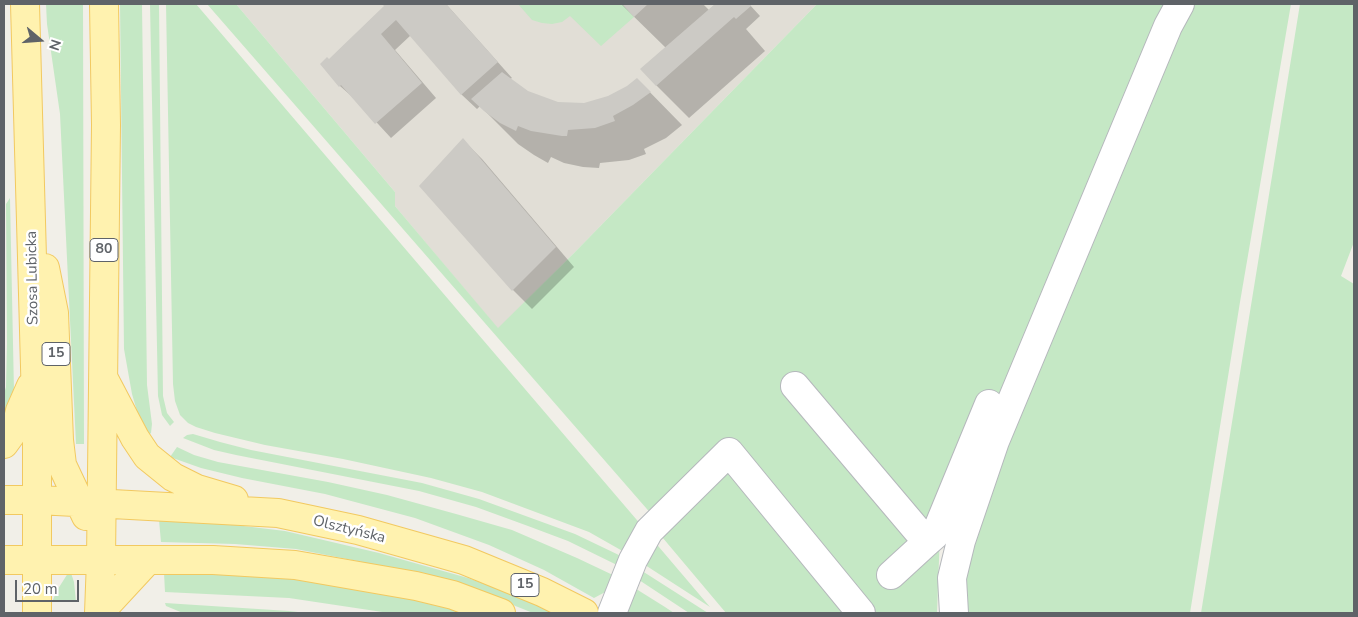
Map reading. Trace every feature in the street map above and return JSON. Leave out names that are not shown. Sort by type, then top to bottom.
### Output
[{"type":"main road","name":"Szosa Lubicka","points":[[25,4],[37,440],[37,613]]},
{"type":"main road","name":"80","points":[[99,613],[101,547],[90,503],[102,376],[106,125],[104,4]]},
{"type":"main road","name":"15","points":[[32,206],[54,313],[59,440],[62,465],[90,503]]},
{"type":"main road","points":[[4,444],[17,423],[35,375]]},
{"type":"main road","name":"15","points":[[102,376],[135,438],[147,456],[173,477],[197,489],[278,513]]},
{"type":"main road","points":[[4,500],[38,500]]},
{"type":"main road","name":"15","points":[[38,500],[90,503]]},
{"type":"main road","name":"Olsztyńska","points":[[90,503],[278,513],[358,530],[464,560],[542,592],[584,613]]},
{"type":"main road","points":[[4,560],[38,560],[101,547],[148,560],[99,613]]},
{"type":"main road","name":"15","points":[[148,560],[213,560],[295,564],[416,586],[453,595],[501,613]]},
{"type":"street","points":[[954,613],[952,578],[961,541],[995,441],[1164,35],[1180,4]]},
{"type":"street","points":[[795,386],[927,542]]},
{"type":"street","points":[[891,574],[934,535],[989,404]]},
{"type":"street","points":[[612,613],[633,560],[649,531],[730,452],[861,613]]},
{"type":"shaded area","points":[[236,4],[817,4],[498,329],[395,206],[395,192]]},
{"type":"green space","points":[[46,4],[83,4],[84,444],[76,444],[60,114],[47,24]]},
{"type":"green space","points":[[120,4],[142,4],[147,385],[152,424],[151,433],[148,435],[139,418],[132,394],[124,349]]},
{"type":"green space","points":[[150,4],[159,4],[163,396],[167,413],[174,422],[170,426],[162,415],[158,396]]},
{"type":"green space","points":[[166,4],[196,4],[642,526],[626,553],[589,532],[482,492],[431,478],[265,445],[215,433],[188,423],[180,415],[175,401],[173,384]]},
{"type":"green space","points":[[207,4],[236,4],[395,192],[395,206],[498,328],[574,253],[817,4],[1170,4],[940,534],[937,613],[877,613],[731,439],[653,516]]},
{"type":"green space","points":[[518,4],[622,4],[634,17],[601,46],[570,16],[562,22],[542,23],[532,20]]},
{"type":"green space","points":[[1186,4],[1291,4],[1240,302],[1190,613],[960,613],[960,563]]},
{"type":"green space","points":[[1300,4],[1354,4],[1354,242],[1341,276],[1354,284],[1354,613],[1201,613]]},
{"type":"green space","points":[[10,198],[14,392],[4,427],[7,344],[6,204]]},
{"type":"green space","points":[[193,434],[251,450],[422,483],[479,499],[575,534],[623,557],[619,566],[568,541],[528,526],[476,507],[419,491],[236,455],[214,450],[183,438]]},
{"type":"green space","points":[[177,447],[194,455],[218,462],[387,495],[512,530],[615,576],[609,590],[594,598],[544,570],[489,545],[415,518],[325,494],[201,468],[170,457]]},
{"type":"green space","points":[[732,472],[849,613],[726,613],[657,531],[718,473]]},
{"type":"green space","points":[[159,520],[227,524],[285,531],[379,553],[468,578],[526,599],[553,613],[533,613],[465,586],[372,564],[296,549],[235,544],[161,542]]},
{"type":"green space","points":[[653,540],[710,607],[642,563]]},
{"type":"green space","points":[[639,569],[708,613],[689,613],[636,578]]},
{"type":"green space","points":[[70,570],[74,582],[76,602],[53,600],[56,592]]},
{"type":"green space","points":[[254,572],[414,597],[462,613],[389,613],[289,598],[165,592],[164,573]]},
{"type":"green space","points":[[633,587],[674,613],[628,613],[627,600]]},
{"type":"green space","points":[[165,603],[307,613],[183,613],[166,606]]},
{"type":"building","points":[[382,4],[446,4],[498,62],[461,95],[396,20],[381,34],[422,83],[375,124],[341,85],[339,87],[320,64],[327,57],[329,59],[384,6]]},
{"type":"building","points":[[622,4],[648,4],[634,17]]},
{"type":"building","points":[[715,4],[749,4],[751,6],[736,19],[734,17],[656,86],[640,69]]},
{"type":"building","points":[[502,72],[528,91],[558,102],[584,103],[608,96],[627,86],[637,78],[651,92],[613,116],[615,121],[595,128],[568,130],[567,136],[531,131],[518,126],[516,131],[500,123],[471,99]]},
{"type":"building","points":[[463,138],[556,247],[512,291],[419,186]]}]
